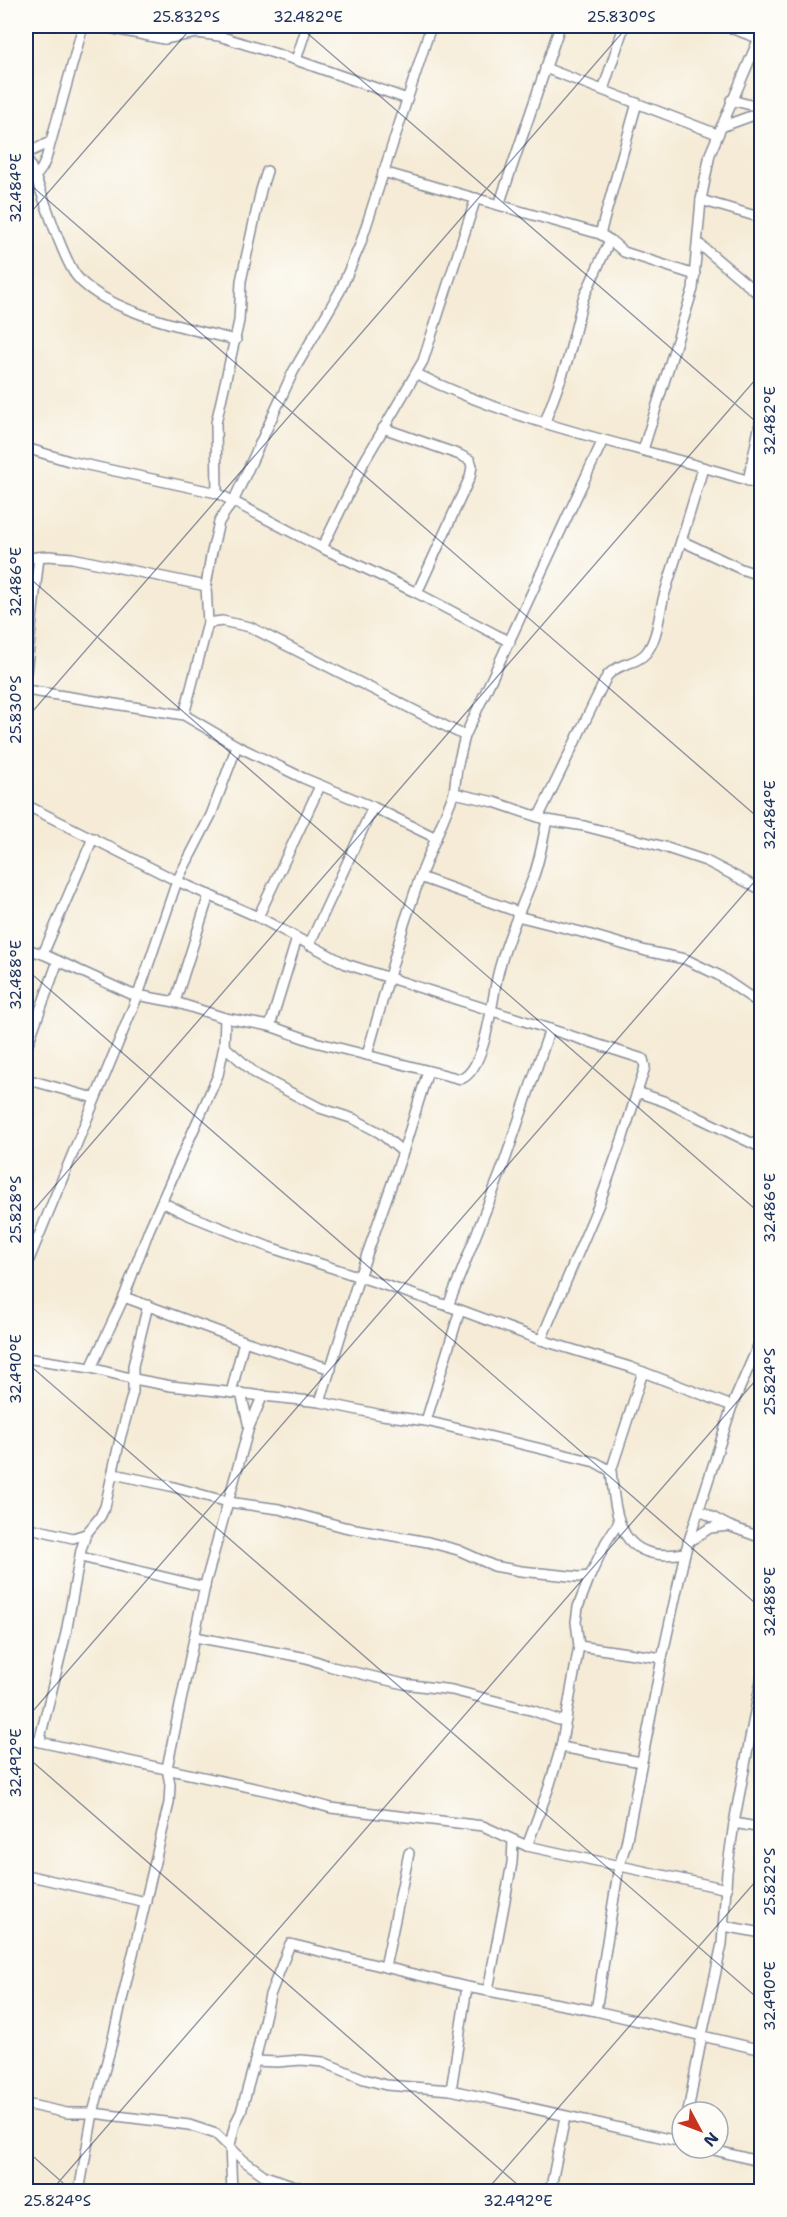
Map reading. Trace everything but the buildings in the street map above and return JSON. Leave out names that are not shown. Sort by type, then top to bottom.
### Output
[{"type":"street","points":[[36,176],[42,168],[83,26]]},
{"type":"street","points":[[100,26],[164,39],[196,33],[219,36],[407,99]]},
{"type":"street","points":[[164,39],[168,26]]},
{"type":"street","points":[[296,60],[307,26]]},
{"type":"street","points":[[184,715],[208,622],[206,586],[219,522],[234,502],[293,372],[340,291],[360,245],[431,26]]},
{"type":"street","points":[[500,205],[560,26]]},
{"type":"street","points":[[603,90],[624,26]]},
{"type":"street","points":[[642,450],[678,340],[695,275],[701,200],[710,154],[760,34],[725,26]]},
{"type":"street","points":[[545,68],[637,103],[719,130],[762,110]]},
{"type":"street","points":[[731,100],[762,110]]},
{"type":"street","points":[[600,234],[637,103]]},
{"type":"street","points":[[26,152],[50,142]]},
{"type":"street","points":[[26,157],[36,176],[66,257],[74,273],[87,288],[96,294],[157,319],[236,340]]},
{"type":"street","points":[[216,493],[216,423],[223,385],[236,340],[241,281],[267,171]]},
{"type":"street","points":[[383,171],[600,234],[624,252],[695,275]]},
{"type":"street","points":[[322,548],[364,462],[417,374],[476,198]]},
{"type":"street","points":[[701,200],[762,219]]},
{"type":"street","points":[[544,422],[568,359],[584,299],[610,240]]},
{"type":"street","points":[[698,243],[762,297]]},
{"type":"street","points":[[417,374],[514,415],[762,485]]},
{"type":"street","points":[[748,481],[762,414]]},
{"type":"street","points":[[383,428],[460,455],[470,460],[472,466],[470,477],[417,593]]},
{"type":"street","points":[[368,1055],[420,877],[454,794],[457,768],[465,736],[603,440]]},
{"type":"street","points":[[26,448],[69,461],[216,493],[510,642]]},
{"type":"street","points":[[26,949],[43,954],[138,995],[175,1002],[225,1018],[270,1026],[315,1042],[428,1071],[461,1079],[468,1077],[481,1051],[497,977],[533,876],[543,818],[607,676],[621,665],[647,652],[654,638],[664,595],[703,468]]},
{"type":"street","points":[[682,541],[741,569],[762,575]]},
{"type":"street","points":[[26,673],[39,557]]},
{"type":"street","points":[[26,558],[72,558],[206,586]]},
{"type":"street","points":[[208,622],[222,621],[250,627],[465,736]]},
{"type":"street","points":[[26,690],[184,715],[237,746],[436,838]]},
{"type":"street","points":[[26,1267],[138,995],[177,881],[211,815],[237,746]]},
{"type":"street","points":[[258,918],[320,786]]},
{"type":"street","points":[[454,794],[494,802],[543,818],[661,846],[706,861],[762,890]]},
{"type":"street","points":[[26,805],[177,881],[258,918],[346,964],[643,1059],[645,1067],[624,1137],[599,1204],[541,1340]]},
{"type":"street","points":[[309,945],[373,807]]},
{"type":"street","points":[[43,954],[93,838]]},
{"type":"street","points":[[420,877],[518,914],[645,951],[685,959],[718,975],[762,1005]]},
{"type":"street","points":[[175,1002],[209,895]]},
{"type":"street","points":[[270,1026],[297,938]]},
{"type":"street","points":[[26,1049],[58,961]]},
{"type":"street","points":[[90,1368],[124,1297],[162,1202],[218,1075],[224,1047],[225,1018]]},
{"type":"street","points":[[448,1306],[502,1169],[550,1029]]},
{"type":"street","points":[[224,1047],[257,1075],[320,1108],[354,1119],[380,1133],[403,1152]]},
{"type":"street","points":[[320,1402],[428,1071]]},
{"type":"street","points":[[26,1079],[94,1098]]},
{"type":"street","points":[[637,1092],[666,1102],[762,1148]]},
{"type":"street","points":[[162,1202],[269,1247],[448,1306],[541,1340],[643,1372],[732,1406]]},
{"type":"street","points":[[124,1297],[244,1341],[331,1369]]},
{"type":"street","points":[[39,1742],[66,1633],[86,1534],[103,1512],[114,1474],[134,1380],[134,1365],[148,1305]]},
{"type":"street","points":[[426,1421],[459,1310]]},
{"type":"street","points":[[596,2011],[619,1866],[626,1844],[662,1658],[688,1542],[732,1406],[762,1337]]},
{"type":"street","points":[[244,1341],[236,1393],[249,1426]]},
{"type":"street","points":[[26,1358],[90,1368],[134,1380],[320,1402],[381,1415],[426,1421],[596,1462],[611,1471]]},
{"type":"street","points":[[643,1372],[611,1471],[619,1522],[627,1539],[642,1550],[667,1556],[686,1553]]},
{"type":"street","points":[[79,2192],[93,2113],[169,1803],[170,1785],[167,1768],[205,1587],[249,1426],[262,1395]]},
{"type":"street","points":[[596,1462],[617,1450]]},
{"type":"street","points":[[114,1474],[228,1502],[279,1509],[344,1527],[428,1542],[458,1550],[494,1566],[579,1577],[590,1576]]},
{"type":"street","points":[[699,1510],[729,1526],[762,1538]]},
{"type":"street","points":[[527,1846],[561,1747],[579,1646],[576,1622],[578,1607],[606,1542],[619,1522]]},
{"type":"street","points":[[688,1542],[710,1528],[729,1526]]},
{"type":"street","points":[[26,1527],[73,1538],[86,1534]]},
{"type":"street","points":[[73,1538],[81,1553],[205,1587]]},
{"type":"street","points":[[606,1542],[627,1539]]},
{"type":"street","points":[[195,1637],[307,1658],[332,1667],[393,1681],[452,1690],[534,1711],[558,1720],[566,1720]]},
{"type":"street","points":[[579,1646],[662,1658]]},
{"type":"street","points":[[690,2100],[724,1926],[727,1872],[734,1823],[762,1675]]},
{"type":"street","points":[[26,1739],[113,1759],[167,1768],[273,1792],[331,1808],[483,1826],[527,1846],[727,1889]]},
{"type":"street","points":[[561,1747],[641,1762]]},
{"type":"street","points":[[734,1823],[762,1828]]},
{"type":"street","points":[[488,1990],[512,1863],[513,1840]]},
{"type":"street","points":[[385,1967],[409,1853]]},
{"type":"street","points":[[26,1875],[146,1902]]},
{"type":"street","points":[[724,1926],[762,1933]]},
{"type":"street","points":[[232,2192],[230,2145],[255,2061],[270,1995],[290,1944],[467,1987],[596,2011],[762,2050]]},
{"type":"street","points":[[451,2090],[467,1987]]},
{"type":"street","points":[[255,2061],[323,2062],[364,2079],[386,2085],[451,2090],[670,2139]]},
{"type":"street","points":[[26,2104],[66,2113],[93,2113],[189,2125],[216,2134],[264,2176],[313,2192]]},
{"type":"street","points":[[550,2192],[565,2117]]},
{"type":"street","points":[[730,2154],[762,2162]]}]
